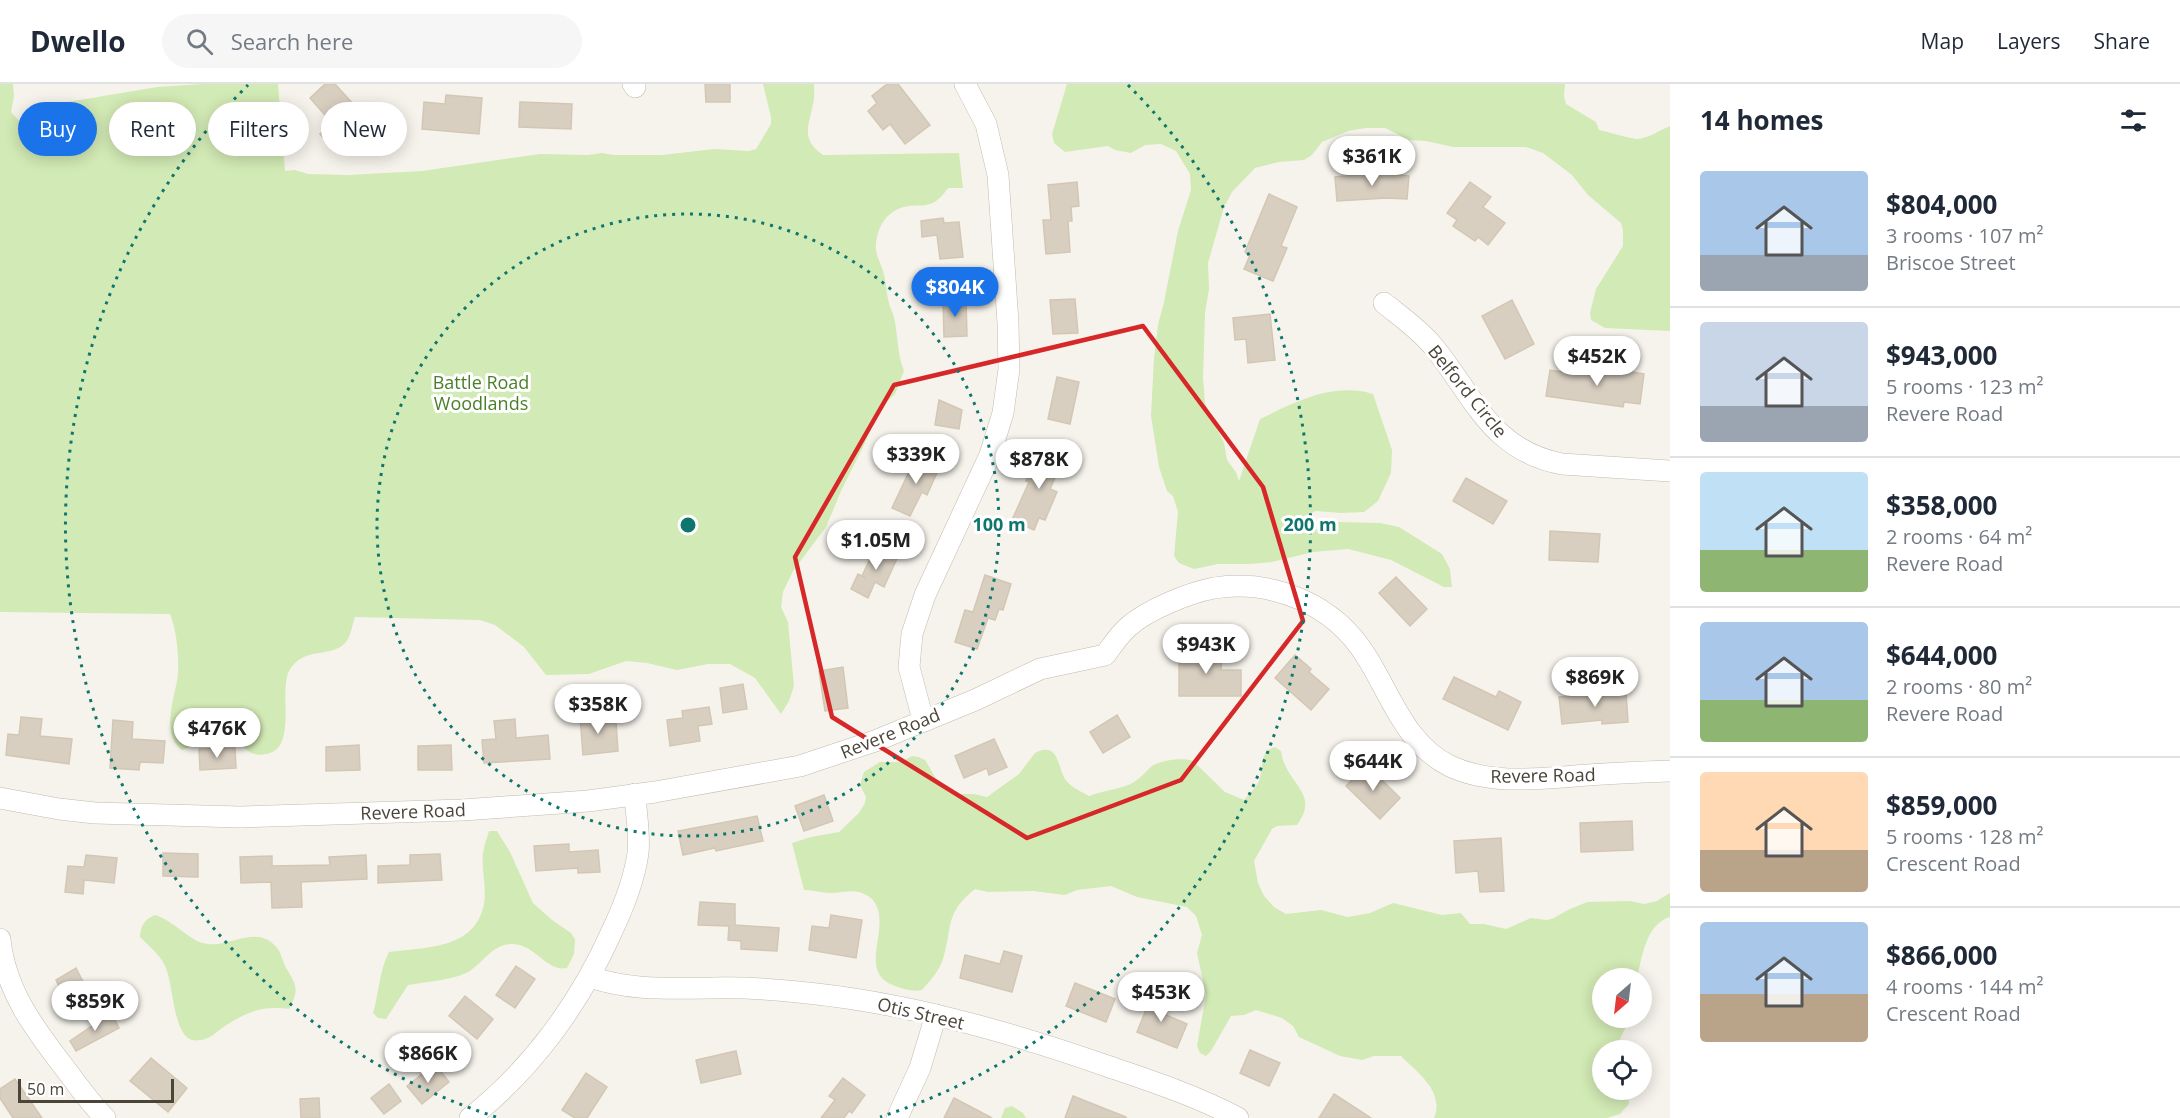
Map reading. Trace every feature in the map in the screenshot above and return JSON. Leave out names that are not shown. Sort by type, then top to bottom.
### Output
[{"type":"street","points":[[922,720],[909,667],[912,634],[925,595],[990,455],[1003,413],[1009,369],[998,175],[986,124],[965,84]]},
{"type":"street","name":"Belford Circle","points":[[1384,303],[1431,343],[1491,424],[1517,448],[1546,461],[1562,464],[1670,471]]},
{"type":"street","name":"Revere Road","points":[[1,802],[95,813],[240,817],[463,810],[588,801],[800,766],[860,747],[975,700],[1047,667],[1105,655],[1130,625],[1179,599],[1211,589],[1253,586],[1284,593],[1310,604],[1350,634],[1366,655],[1410,731],[1424,747],[1450,766],[1480,776],[1506,778],[1670,771]]},
{"type":"street","points":[[470,1118],[504,1089],[530,1060],[555,1030],[590,977],[622,910],[633,877],[638,845],[635,794]]},
{"type":"street","points":[[0,939],[14,994],[23,1010],[44,1042],[105,1118]]},
{"type":"street","name":"Otis Street","points":[[590,977],[632,988],[753,988],[874,1001],[936,1015],[1060,1050],[1164,1086],[1238,1118]]},
{"type":"street","points":[[897,1118],[920,1068],[936,1015]]},
{"type":"highlighted area","points":[[1143,326],[1263,487],[1303,621],[1181,780],[1027,838],[832,717],[795,557],[894,385]]},
{"type":"green space","name":"Battle Road Woodlands","points":[[0,84],[13,84],[14,96],[11,112],[18,120],[18,156],[97,156],[97,102],[68,102],[157,87],[203,84],[278,84],[279,102],[208,102],[208,156],[284,156],[285,171],[295,170],[308,174],[348,175],[422,171],[540,154],[662,155],[714,149],[749,151],[756,149],[771,124],[763,84],[814,84],[814,99],[808,132],[811,143],[823,155],[959,153],[963,188],[948,188],[935,202],[896,210],[883,222],[878,233],[877,253],[894,317],[904,371],[895,394],[880,408],[874,420],[826,527],[793,571],[783,592],[781,607],[788,622],[794,686],[781,714],[755,678],[730,664],[708,664],[677,670],[626,661],[589,674],[546,675],[524,647],[495,625],[480,620],[355,617],[347,640],[339,648],[302,658],[289,671],[285,691],[285,729],[283,740],[278,748],[260,755],[252,753],[224,727],[215,725],[200,729],[190,747],[182,750],[175,743],[170,725],[178,675],[178,652],[170,614],[0,612]]},
{"type":"green space","points":[[1067,84],[1565,84],[1566,104],[1596,122],[1599,130],[1638,139],[1670,126],[1670,331],[1605,328],[1591,320],[1590,313],[1596,289],[1623,246],[1621,223],[1588,195],[1572,175],[1543,153],[1526,147],[1453,147],[1409,140],[1385,128],[1366,128],[1348,131],[1322,142],[1312,155],[1304,160],[1279,162],[1255,168],[1232,192],[1224,207],[1208,263],[1209,289],[1205,313],[1203,378],[1205,403],[1224,443],[1227,460],[1236,472],[1239,481],[1260,419],[1287,406],[1329,392],[1343,390],[1373,394],[1392,450],[1391,473],[1378,501],[1364,512],[1316,511],[1304,516],[1298,526],[1290,532],[1306,533],[1337,522],[1380,523],[1399,527],[1442,554],[1450,569],[1452,587],[1444,587],[1391,560],[1348,549],[1313,552],[1272,562],[1218,564],[1194,569],[1179,563],[1174,556],[1178,512],[1173,496],[1167,491],[1159,467],[1151,416],[1158,325],[1178,231],[1191,190],[1190,174],[1176,151],[1161,144],[1145,145],[1131,153],[1108,146],[1065,152],[1054,143],[1052,134]]},
{"type":"green space","points":[[1275,747],[1281,751],[1285,765],[1305,800],[1303,815],[1297,825],[1277,826],[1272,829],[1254,861],[1258,883],[1264,896],[1274,907],[1286,914],[1321,910],[1348,917],[1370,913],[1393,903],[1442,915],[1461,913],[1470,924],[1484,924],[1506,929],[1531,918],[1552,919],[1587,902],[1630,901],[1644,904],[1657,901],[1670,893],[1670,917],[1662,921],[1650,934],[1639,968],[1592,968],[1592,1028],[1625,1028],[1620,1040],[1592,1040],[1592,1100],[1628,1100],[1629,1104],[1620,1114],[1607,1118],[1434,1118],[1436,1100],[1433,1091],[1422,1076],[1401,1056],[1374,1056],[1362,1060],[1340,1056],[1299,1037],[1293,1026],[1282,1018],[1256,1010],[1244,1015],[1231,1016],[1206,1056],[1200,1053],[1197,1046],[1206,995],[1197,953],[1202,935],[1196,916],[1187,907],[1137,897],[1111,886],[1077,890],[1065,895],[1033,891],[988,892],[975,889],[954,913],[943,959],[931,979],[922,990],[898,987],[883,979],[877,970],[880,921],[878,909],[872,899],[856,891],[831,893],[804,890],[792,843],[839,832],[859,813],[865,803],[866,797],[860,785],[864,772],[880,762],[901,762],[912,756],[919,757],[925,760],[947,791],[953,794],[974,794],[987,797],[1019,774],[1035,753],[1049,750],[1056,757],[1067,782],[1089,796],[1129,785],[1156,764],[1184,759],[1193,761],[1225,792],[1244,800],[1259,781],[1262,761],[1270,749]]},
{"type":"green space","points":[[489,831],[497,831],[510,852],[533,903],[571,933],[575,939],[574,954],[567,968],[552,966],[519,945],[504,945],[492,951],[473,969],[462,975],[408,985],[386,1019],[378,1018],[373,1013],[383,967],[389,952],[433,947],[447,943],[470,930],[479,919],[485,898],[483,853]]},
{"type":"green space","points":[[155,915],[202,943],[217,944],[253,937],[270,941],[278,949],[295,986],[294,998],[289,1009],[271,1008],[248,1013],[205,1039],[193,1040],[185,1036],[177,1018],[164,964],[140,937],[144,923]]},
{"type":"green space","points":[[1012,1106],[1023,1113],[1026,1118],[1001,1118],[1005,1108]]},
{"type":"building","points":[[325,84],[335,84],[351,102],[321,102],[321,110],[310,98]]},
{"type":"building","points":[[705,84],[730,84],[730,102],[706,102]]},
{"type":"building","points":[[887,84],[898,84],[930,125],[905,144],[890,124],[883,130],[868,111],[877,103],[872,96]]},
{"type":"building","points":[[446,95],[482,98],[479,134],[422,129],[424,102],[445,104]]},
{"type":"building","points":[[520,102],[572,104],[571,129],[519,127]]},
{"type":"building","points":[[1376,173],[1409,176],[1407,199],[1337,201],[1335,177]]},
{"type":"building","points":[[1077,182],[1079,206],[1071,207],[1072,221],[1068,221],[1070,252],[1046,254],[1043,220],[1051,220],[1048,185]]},
{"type":"building","points":[[1470,182],[1491,197],[1483,207],[1505,223],[1488,245],[1478,237],[1475,241],[1453,226],[1457,220],[1447,213]]},
{"type":"building","points":[[1269,194],[1297,207],[1281,246],[1287,248],[1273,281],[1244,269],[1250,255],[1245,252]]},
{"type":"building","points":[[943,218],[944,223],[959,222],[963,257],[940,259],[937,235],[922,237],[921,221]]},
{"type":"building","points":[[1075,299],[1078,333],[1053,334],[1050,300]]},
{"type":"building","points":[[966,300],[967,336],[944,337],[943,301]]},
{"type":"building","points":[[1512,300],[1534,344],[1505,359],[1482,316]]},
{"type":"building","points":[[1270,314],[1275,360],[1248,363],[1246,339],[1235,340],[1233,318]]},
{"type":"building","points":[[1598,367],[1644,374],[1640,404],[1624,402],[1623,407],[1546,396],[1550,370],[1583,375],[1584,369],[1597,371]]},
{"type":"building","points":[[1057,377],[1079,382],[1070,424],[1048,419]]},
{"type":"building","points":[[939,400],[962,410],[959,429],[935,425]]},
{"type":"building","points":[[1041,447],[1064,458],[1050,489],[1057,492],[1045,520],[1039,518],[1034,530],[1012,520]]},
{"type":"building","points":[[917,455],[940,466],[927,495],[922,492],[910,516],[892,508]]},
{"type":"building","points":[[1466,478],[1507,501],[1493,524],[1453,501]]},
{"type":"building","points":[[1550,531],[1600,534],[1598,562],[1549,560]]},
{"type":"building","points":[[877,544],[899,554],[884,587],[875,582],[868,598],[851,589],[858,574],[862,576]]},
{"type":"building","points":[[985,575],[1011,584],[1003,610],[999,609],[995,620],[988,618],[977,649],[955,642],[965,610],[973,612]]},
{"type":"building","points":[[1396,577],[1427,609],[1410,626],[1379,593]]},
{"type":"building","points":[[1179,649],[1200,649],[1200,653],[1222,652],[1221,670],[1241,670],[1241,696],[1179,696]]},
{"type":"building","points":[[1295,655],[1311,669],[1309,672],[1329,689],[1311,710],[1275,678]]},
{"type":"building","points":[[843,667],[848,708],[825,711],[819,671]]},
{"type":"building","points":[[1454,677],[1496,697],[1499,691],[1521,702],[1508,730],[1443,699]]},
{"type":"building","points":[[743,684],[747,709],[723,713],[720,688]]},
{"type":"building","points":[[1626,692],[1628,722],[1602,724],[1602,720],[1562,724],[1559,697]]},
{"type":"building","points":[[709,707],[712,724],[698,726],[700,741],[670,746],[667,720],[683,718],[682,711]]},
{"type":"building","points":[[601,714],[602,724],[616,722],[618,751],[583,755],[580,716]]},
{"type":"building","points":[[1117,715],[1130,737],[1103,753],[1090,732]]},
{"type":"building","points":[[21,717],[42,719],[40,736],[72,739],[69,764],[6,755],[8,734],[19,735]]},
{"type":"building","points":[[515,719],[516,738],[548,735],[550,759],[484,763],[482,740],[496,739],[494,721]]},
{"type":"building","points":[[113,720],[133,722],[132,739],[165,741],[163,763],[140,762],[139,770],[110,768]]},
{"type":"building","points":[[994,739],[1007,767],[989,775],[987,768],[964,778],[955,756]]},
{"type":"building","points":[[359,745],[360,770],[326,771],[326,747]]},
{"type":"building","points":[[451,745],[452,770],[418,770],[418,746]]},
{"type":"building","points":[[235,748],[236,768],[200,770],[199,749]]},
{"type":"building","points":[[1367,765],[1400,798],[1380,819],[1346,786]]},
{"type":"building","points":[[824,795],[833,821],[804,831],[795,806]]},
{"type":"building","points":[[757,816],[763,841],[683,855],[678,831]]},
{"type":"building","points":[[1632,821],[1633,850],[1581,852],[1580,823]]},
{"type":"building","points":[[1501,838],[1504,891],[1480,892],[1478,871],[1456,873],[1454,841]]},
{"type":"building","points":[[569,844],[569,852],[598,850],[600,872],[578,873],[578,868],[536,871],[534,846]]},
{"type":"building","points":[[163,853],[198,854],[198,877],[163,876]]},
{"type":"building","points":[[440,854],[442,880],[378,883],[378,866],[410,865],[410,855]]},
{"type":"building","points":[[86,855],[117,858],[114,883],[84,880],[83,894],[65,892],[68,866],[84,867]]},
{"type":"building","points":[[366,855],[367,879],[301,882],[302,907],[272,908],[271,882],[241,883],[240,857],[272,856],[272,866],[330,865],[329,857]]},
{"type":"building","points":[[700,902],[735,904],[735,925],[779,928],[777,951],[741,949],[741,941],[728,940],[729,926],[698,925]]},
{"type":"building","points":[[831,915],[862,920],[856,958],[809,950],[812,926],[829,928]]},
{"type":"building","points":[[1004,951],[1022,956],[1012,992],[960,978],[965,955],[1000,964]]},
{"type":"building","points":[[516,966],[535,979],[515,1008],[496,995]]},
{"type":"building","points":[[76,968],[93,1001],[71,1010],[56,980]]},
{"type":"building","points":[[1075,983],[1115,999],[1106,1022],[1066,1006]]},
{"type":"building","points":[[1152,995],[1171,1002],[1166,1015],[1187,1024],[1177,1048],[1137,1032]]},
{"type":"building","points":[[465,996],[493,1019],[477,1039],[449,1016]]},
{"type":"building","points":[[111,1013],[119,1028],[76,1051],[70,1041]]},
{"type":"building","points":[[1250,1050],[1280,1063],[1269,1086],[1240,1073]]},
{"type":"building","points":[[736,1051],[741,1074],[701,1083],[696,1060]]},
{"type":"building","points":[[151,1058],[187,1088],[168,1112],[130,1081]]},
{"type":"building","points":[[435,1064],[449,1082],[422,1104],[407,1086]]},
{"type":"building","points":[[586,1073],[607,1087],[587,1118],[575,1118],[562,1110]]},
{"type":"building","points":[[843,1078],[865,1095],[852,1113],[849,1111],[844,1118],[821,1118],[835,1100],[829,1096]]},
{"type":"building","points":[[15,1079],[42,1118],[13,1118],[0,1098],[0,1089]]},
{"type":"building","points":[[389,1084],[401,1101],[384,1114],[371,1098]]},
{"type":"building","points":[[1334,1094],[1371,1118],[1319,1118]]},
{"type":"building","points":[[1073,1096],[1126,1117],[1126,1118],[1065,1118]]},
{"type":"building","points":[[319,1098],[320,1118],[301,1118],[300,1099]]},
{"type":"building","points":[[954,1098],[992,1118],[944,1118]]}]
